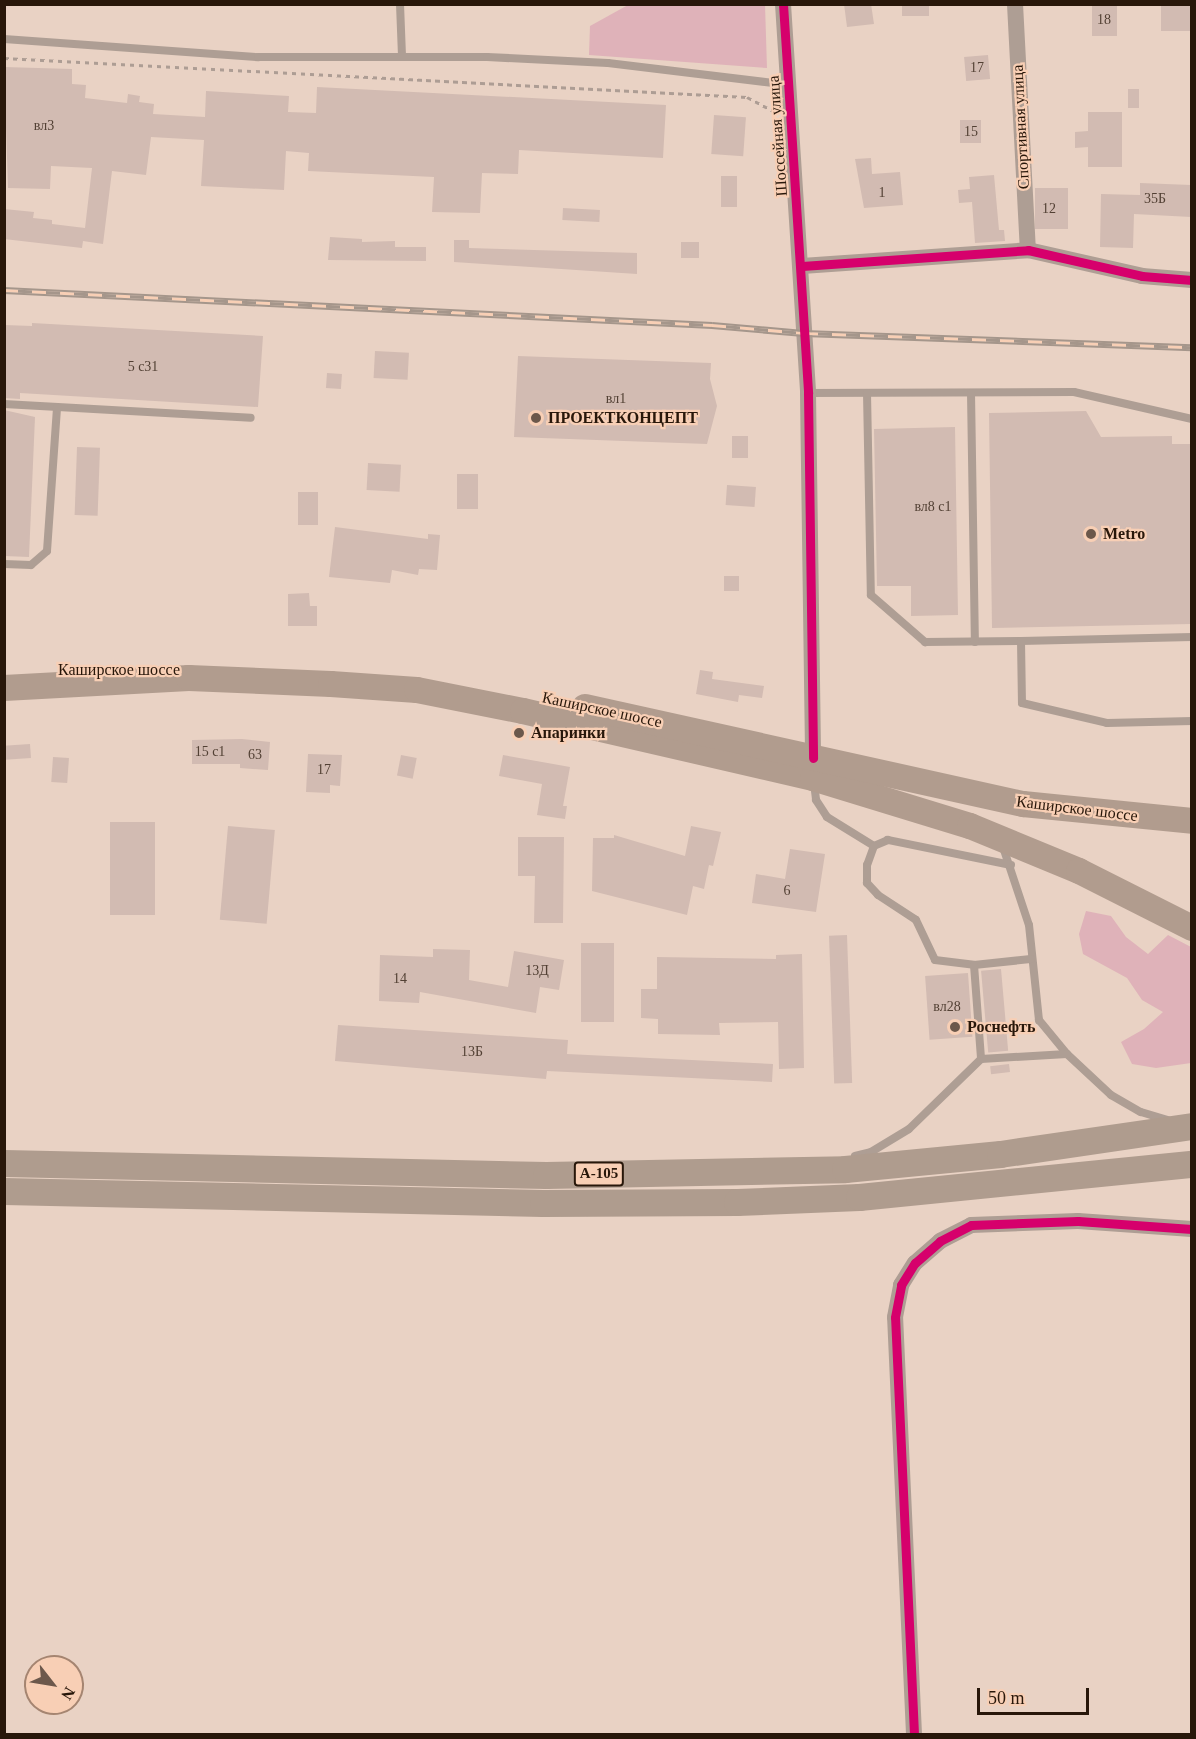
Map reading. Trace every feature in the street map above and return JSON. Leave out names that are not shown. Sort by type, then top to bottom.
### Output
[{"type":"highway","name":"А-105","points":[[4,1163],[546,1175],[763,1171],[921,1163],[1191,1126]]},
{"type":"highway","name":"А-105","points":[[4,1191],[543,1203],[737,1202],[870,1196],[1191,1164]]},
{"type":"main road","name":"Каширское шоссе","points":[[4,674],[86,668],[398,674],[482,686],[813,768]]},
{"type":"main road","name":"Каширское шоссе","points":[[4,688],[189,678],[417,690],[813,768],[985,796],[1191,821]]},
{"type":"main road","points":[[813,768],[970,826],[1001,841],[1079,871],[1191,928]]},
{"type":"main road","points":[[970,826],[963,820],[960,806],[969,796],[985,796]]},
{"type":"street","name":"Шоссейная улица","points":[[783,4],[802,266],[808,393],[813,768]]},
{"type":"street","name":"Спортивная улица","points":[[1015,4],[1028,250]]},
{"type":"street","points":[[802,266],[1028,250],[1142,276],[1191,280]]},
{"type":"street","points":[[914,1734],[895,1317],[901,1285],[915,1263],[940,1241],[971,1225],[1078,1221],[1191,1229]]},
{"type":"lane","points":[[400,4],[402,57]]},
{"type":"lane","points":[[4,39],[258,57],[402,57],[608,63],[789,85]]},
{"type":"lane","points":[[808,393],[1074,392],[1191,419]]},
{"type":"lane","points":[[867,393],[870,595],[925,642],[1191,638]]},
{"type":"lane","points":[[971,393],[975,642]]},
{"type":"lane","points":[[4,404],[251,418]]},
{"type":"lane","points":[[4,564],[32,565],[47,551],[57,407]]},
{"type":"lane","points":[[1022,640],[1023,703],[1107,723],[1191,721]]},
{"type":"lane","points":[[813,768],[816,800],[827,817],[874,846]]},
{"type":"lane","points":[[1011,865],[888,840],[874,846],[867,865],[867,883],[873,891],[916,920],[935,960],[974,965],[1031,958]]},
{"type":"lane","points":[[1001,841],[1011,865],[1029,925],[1031,958],[1040,1020],[1068,1054],[1111,1095],[1141,1112],[1191,1126]]},
{"type":"lane","points":[[974,965],[981,1059]]},
{"type":"lane","points":[[763,1171],[835,1161],[881,1146],[909,1129],[981,1059],[1068,1054]]},
{"type":"path","points":[[4,58],[747,97],[792,120]]},
{"type":"shaded area","points":[[628,5],[765,5],[767,68],[589,55],[590,26]]},
{"type":"shaded area","points":[[1086,911],[1111,916],[1126,937],[1148,954],[1168,935],[1191,947],[1191,1063],[1156,1068],[1132,1064],[1121,1042],[1144,1029],[1163,1012],[1142,1000],[1127,978],[1083,954],[1079,934]]},
{"type":"building","points":[[844,4],[871,4],[874,24],[847,27]]},
{"type":"building","points":[[902,4],[929,4],[929,16],[902,16]]},
{"type":"building","points":[[1092,4],[1117,4],[1117,36],[1092,36]]},
{"type":"building","points":[[1161,4],[1191,4],[1191,31],[1161,31]]},
{"type":"building","points":[[988,55],[990,79],[966,81],[964,57]]},
{"type":"building","points":[[4,67],[72,69],[72,84],[86,85],[85,98],[127,103],[128,94],[140,96],[139,102],[154,104],[153,114],[205,117],[206,91],[289,96],[288,112],[316,113],[317,87],[666,105],[663,158],[519,150],[518,174],[482,173],[480,213],[432,212],[434,177],[308,171],[309,153],[286,151],[284,190],[201,186],[204,140],[151,137],[146,175],[112,171],[103,244],[83,241],[82,248],[4,239],[4,209],[34,212],[33,218],[52,220],[52,224],[85,228],[92,168],[51,166],[50,189],[8,188]]},
{"type":"building","points":[[1128,89],[1139,89],[1139,108],[1128,108]]},
{"type":"building","points":[[1088,112],[1122,112],[1122,167],[1088,167],[1088,147],[1075,148],[1075,132],[1088,131]]},
{"type":"building","points":[[714,115],[746,117],[743,156],[711,154]]},
{"type":"building","points":[[960,120],[981,120],[981,143],[960,143]]},
{"type":"building","points":[[871,158],[872,174],[900,172],[903,205],[864,208],[855,159]]},
{"type":"building","points":[[994,175],[999,230],[1004,230],[1005,241],[975,243],[972,202],[959,203],[958,190],[970,189],[969,177]]},
{"type":"building","points":[[721,176],[737,176],[737,207],[721,207]]},
{"type":"building","points":[[1140,183],[1191,185],[1191,217],[1134,214],[1133,248],[1100,247],[1101,194],[1140,195]]},
{"type":"building","points":[[1035,188],[1068,188],[1068,229],[1035,229]]},
{"type":"building","points":[[563,208],[600,210],[599,222],[562,220]]},
{"type":"building","points":[[330,237],[362,239],[362,242],[395,241],[395,247],[426,247],[426,261],[328,260]]},
{"type":"building","points":[[454,240],[469,240],[469,248],[637,253],[637,274],[454,262]]},
{"type":"building","points":[[681,242],[699,242],[699,258],[681,258]]},
{"type":"building","points":[[32,323],[263,336],[258,407],[20,393],[20,399],[4,398],[4,325],[32,326]]},
{"type":"building","points":[[375,351],[409,353],[408,380],[374,378]]},
{"type":"building","points":[[518,356],[711,363],[710,379],[717,406],[707,444],[514,437]]},
{"type":"building","points":[[327,373],[342,374],[341,389],[326,388]]},
{"type":"building","points":[[4,410],[35,417],[29,557],[4,556]]},
{"type":"building","name":"Metro","points":[[1086,411],[1101,437],[1172,436],[1172,444],[1191,444],[1191,624],[992,628],[989,413]]},
{"type":"building","points":[[955,427],[958,615],[911,616],[911,586],[877,586],[874,429]]},
{"type":"building","points":[[732,436],[748,436],[748,458],[732,458]]},
{"type":"building","points":[[77,447],[100,448],[98,516],[75,515]]},
{"type":"building","points":[[368,463],[401,465],[400,492],[367,490]]},
{"type":"building","points":[[457,474],[478,474],[478,509],[457,509]]},
{"type":"building","points":[[727,485],[756,487],[755,507],[726,505]]},
{"type":"building","points":[[298,492],[318,492],[318,525],[298,525]]},
{"type":"building","points":[[335,527],[428,539],[428,534],[440,535],[437,570],[419,569],[418,575],[392,570],[390,583],[329,577]]},
{"type":"building","points":[[724,576],[739,576],[739,591],[724,591]]},
{"type":"building","points":[[309,593],[310,606],[317,606],[317,626],[288,626],[288,594]]},
{"type":"building","points":[[700,670],[713,672],[712,679],[764,686],[762,698],[739,695],[738,702],[696,694]]},
{"type":"building","points":[[242,739],[270,742],[268,770],[240,768],[240,764],[192,764],[192,740]]},
{"type":"building","points":[[30,744],[31,758],[5,760],[4,746]]},
{"type":"building","points":[[308,754],[342,755],[340,786],[330,785],[330,793],[306,792]]},
{"type":"building","points":[[401,755],[417,758],[413,779],[397,776]]},
{"type":"building","points":[[503,755],[570,767],[563,806],[567,806],[565,819],[537,815],[542,784],[499,776]]},
{"type":"building","points":[[53,757],[69,758],[67,783],[51,782]]},
{"type":"building","points":[[110,822],[155,822],[155,915],[110,915]]},
{"type":"building","points":[[228,826],[275,830],[267,924],[220,920]]},
{"type":"building","points":[[691,826],[721,832],[713,866],[709,865],[704,889],[693,886],[687,915],[592,891],[593,838],[614,838],[614,835],[685,856]]},
{"type":"building","points":[[518,837],[564,837],[563,923],[534,923],[535,876],[518,876]]},
{"type":"building","points":[[790,849],[825,854],[816,912],[752,903],[756,874],[785,879]]},
{"type":"building","points":[[847,935],[852,1083],[834,1084],[829,936]]},
{"type":"building","points":[[581,943],[614,943],[614,1022],[581,1022]]},
{"type":"building","points":[[433,949],[470,950],[469,980],[508,987],[514,951],[564,960],[559,990],[540,987],[536,1013],[420,992],[419,1003],[379,1001],[380,955],[433,957]]},
{"type":"building","points":[[802,954],[804,1068],[779,1069],[778,1022],[719,1023],[720,1035],[658,1034],[658,1019],[641,1018],[641,989],[657,989],[657,957],[776,959],[776,955]]},
{"type":"building","points":[[1001,969],[1008,1051],[988,1052],[981,971]]},
{"type":"building","points":[[968,973],[972,1037],[930,1040],[925,976]]},
{"type":"building","points":[[338,1025],[568,1040],[567,1054],[773,1064],[772,1082],[547,1071],[546,1079],[335,1061]]},
{"type":"building","points":[[1009,1064],[1010,1072],[991,1074],[990,1066]]},
{"type":"railway","points":[[4,290],[712,325],[804,333],[1192,347]]},
{"type":"cycle path","points":[[783,4],[808,393],[813,758]]},
{"type":"cycle path","points":[[802,266],[1028,250],[1142,276],[1192,280]]},
{"type":"cycle path","points":[[914,1734],[895,1317],[901,1285],[915,1263],[940,1241],[971,1225],[1078,1221],[1192,1229]]},
{"type":"place","name":"ПРОЕКТКОНЦЕПТ","points":[[536,418]]},
{"type":"place","name":"Metro","points":[[1091,534]]},
{"type":"place","name":"Апаринки","points":[[519,733]]},
{"type":"place","name":"Роснефть","points":[[955,1027]]}]
